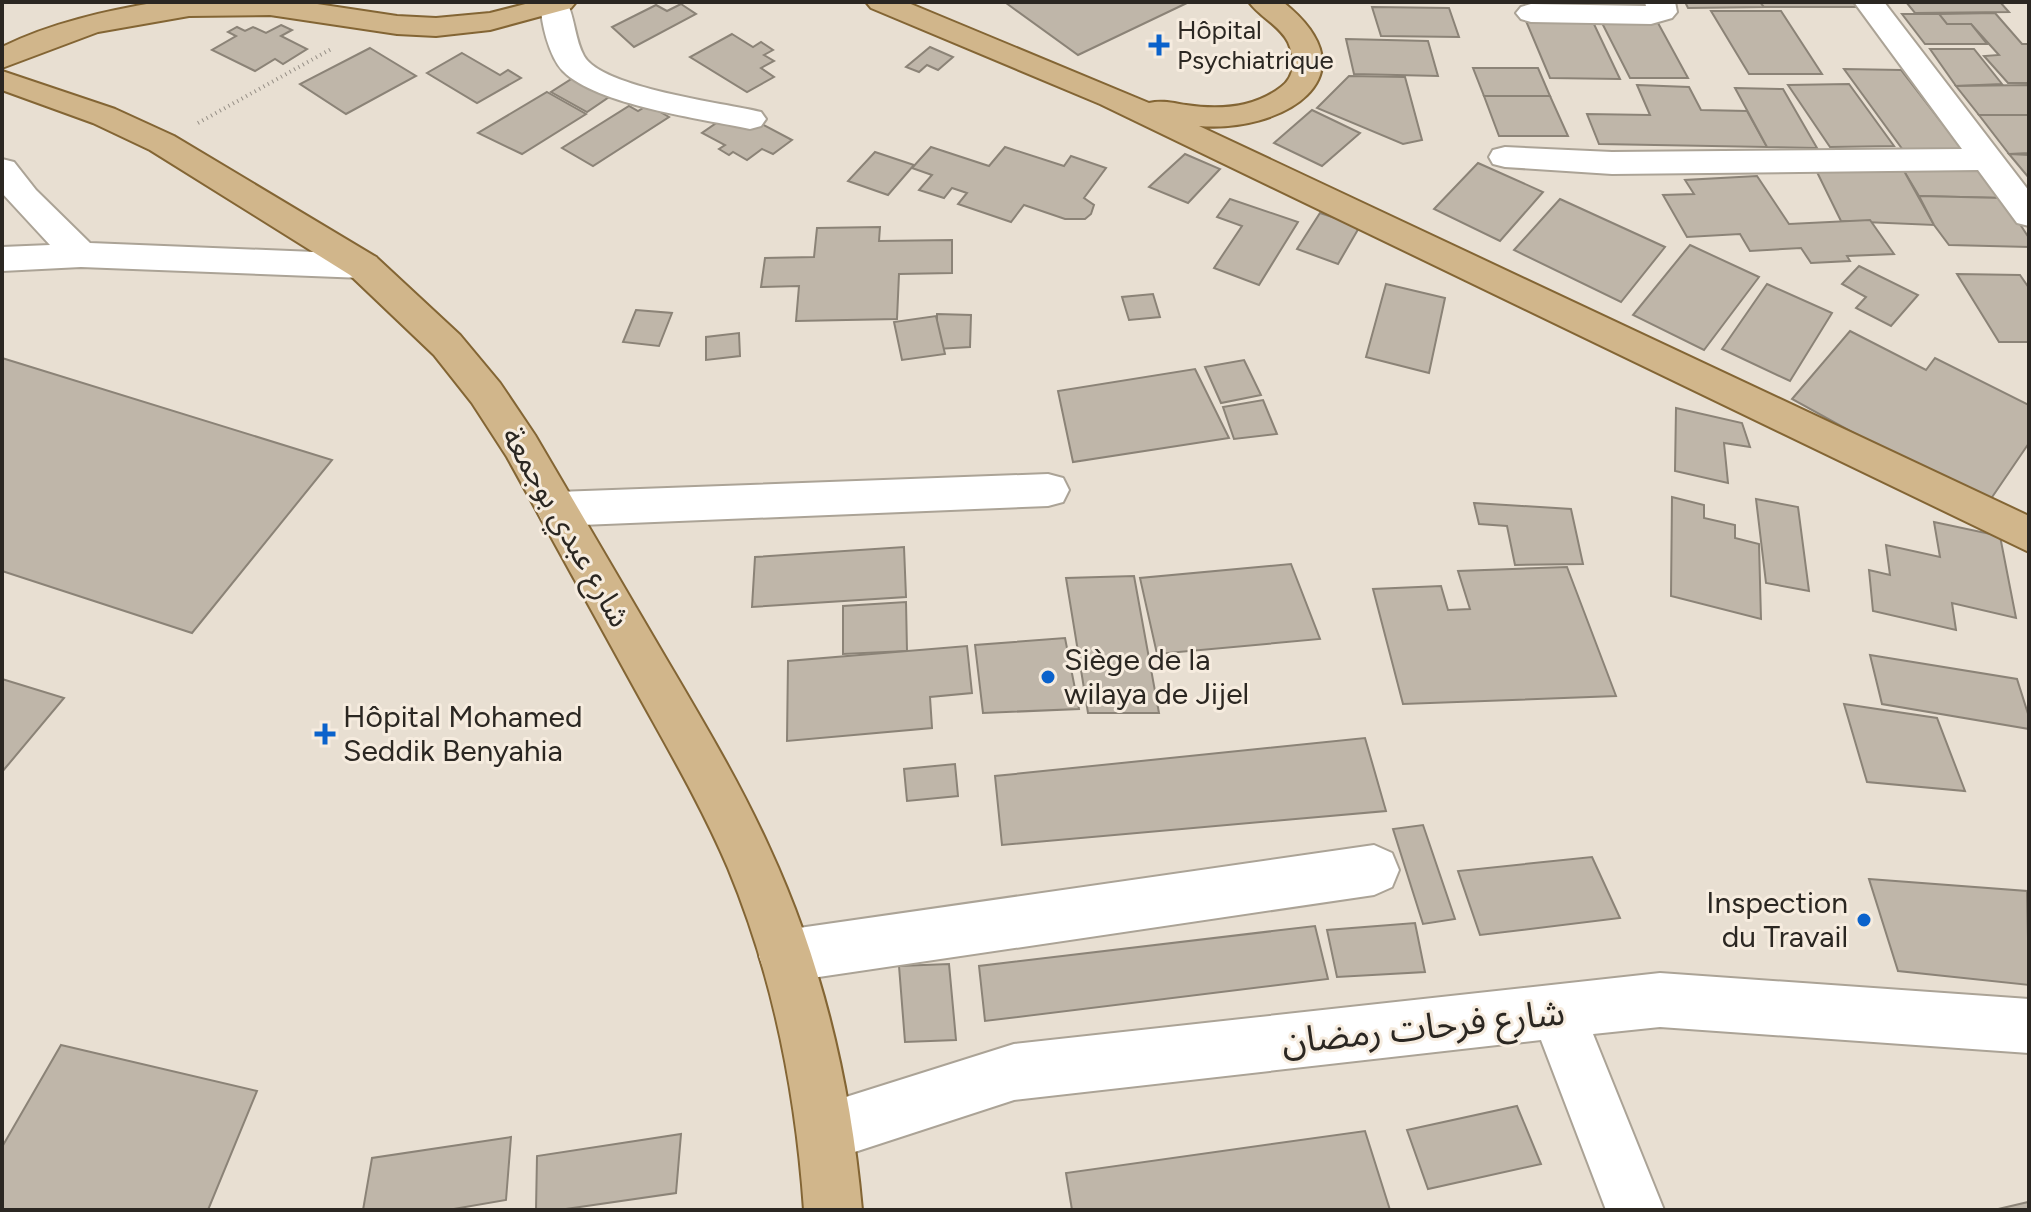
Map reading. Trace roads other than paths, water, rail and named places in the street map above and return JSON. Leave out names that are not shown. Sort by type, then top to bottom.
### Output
[{"type":"main road","points":[[881,2],[1111,97],[2029,535]]},
{"type":"main road","points":[[1111,97],[1164,111],[1222,117],[1257,111],[1289,97],[1305,82],[1311,70],[1310,58],[1292,27],[1264,2]]},
{"type":"main road","points":[[2,59],[21,48],[58,36],[148,13],[206,6],[267,6],[417,27],[461,26],[507,19],[557,3]]},
{"type":"main road","name":"شارع عبدي بوجمعة","points":[[2,80],[92,111],[162,143],[363,266],[447,345],[486,393],[557,509],[714,785],[752,865],[785,956],[808,1039],[827,1132],[833,1210]]},
{"type":"street","points":[[1531,13],[1651,15],[1662,12],[1660,2]]},
{"type":"street","points":[[1869,2],[2029,215]]},
{"type":"street","points":[[557,3],[572,63],[587,74],[616,88],[750,119]]},
{"type":"street","points":[[1505,157],[1612,163],[1987,159]]},
{"type":"street","points":[[2,170],[24,198],[81,255]]},
{"type":"street","points":[[2,259],[81,255],[363,266]]},
{"type":"street","points":[[557,509],[1048,490]]},
{"type":"street","points":[[785,956],[1374,870]]},
{"type":"street","name":"شارع فرحات رمضان","points":[[827,1132],[1014,1072],[1660,1000],[2029,1026]]},
{"type":"street","points":[[1557,1011],[1635,1210]]},
{"type":"place","name":"Hôpital Psychiatrique","points":[[1159,45]]},
{"type":"place","name":"Siège de la wilaya de Jijel","points":[[1048,677]]},
{"type":"place","name":"Hôpital Mohamed Seddik Benyahia","points":[[325,734]]},
{"type":"place","name":"Inspection du Travail","points":[[1864,920]]}]
